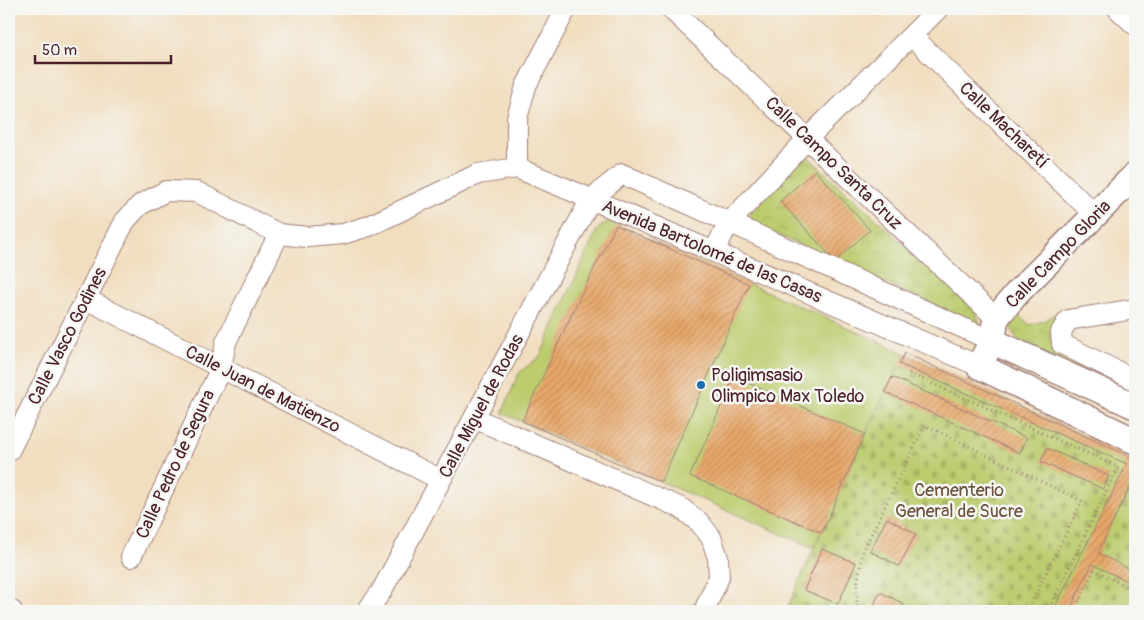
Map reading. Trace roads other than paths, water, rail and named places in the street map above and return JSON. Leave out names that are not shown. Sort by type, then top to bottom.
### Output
[{"type":"main road","name":"Calle Campo Gloria","points":[[979,366],[994,330],[1018,292],[1135,176]]},
{"type":"main road","name":"Avenida Bartolomé de las Casas","points":[[994,330],[1135,406]]},
{"type":"main road","name":"Avenida Bartolomé de las Casas","points":[[979,366],[1135,441]]},
{"type":"street","points":[[516,168],[517,118],[526,86],[566,9]]},
{"type":"street","name":"Calle Campo Santa Cruz","points":[[671,9],[808,138],[994,330]]},
{"type":"street","points":[[714,251],[729,223],[808,138],[938,9]]},
{"type":"street","points":[[1118,9],[1135,26]]},
{"type":"street","name":"Calle Macharetí","points":[[912,36],[1095,215]]},
{"type":"street","points":[[279,234],[307,237],[343,234],[369,226],[478,174],[516,168],[591,199]]},
{"type":"street","name":"Avenida Bartolomé de las Casas","points":[[979,366],[591,199],[622,174],[729,223],[994,330]]},
{"type":"street","name":"Calle Vasco Godines","points":[[9,451],[125,221],[140,205],[166,191],[198,192],[279,234]]},
{"type":"street","name":"Calle Miguel de Rodas","points":[[367,611],[381,592],[591,199]]},
{"type":"street","name":"Calle Pedro de Segura","points":[[130,557],[221,368],[226,342],[279,234]]},
{"type":"street","name":"Calle Juan de Matienzo","points":[[86,298],[441,480]]},
{"type":"street","points":[[1135,310],[1068,320],[1060,332],[1062,344],[1135,380]]},
{"type":"street","points":[[474,418],[681,508],[693,517],[711,537],[718,558],[719,577],[704,611]]},
{"type":"place","name":"Poligimsasio Olimpico Max Toledo","points":[[701,385]]},
{"type":"park label","name":"Cementerio General de Sucre","points":[[959,500]]}]
